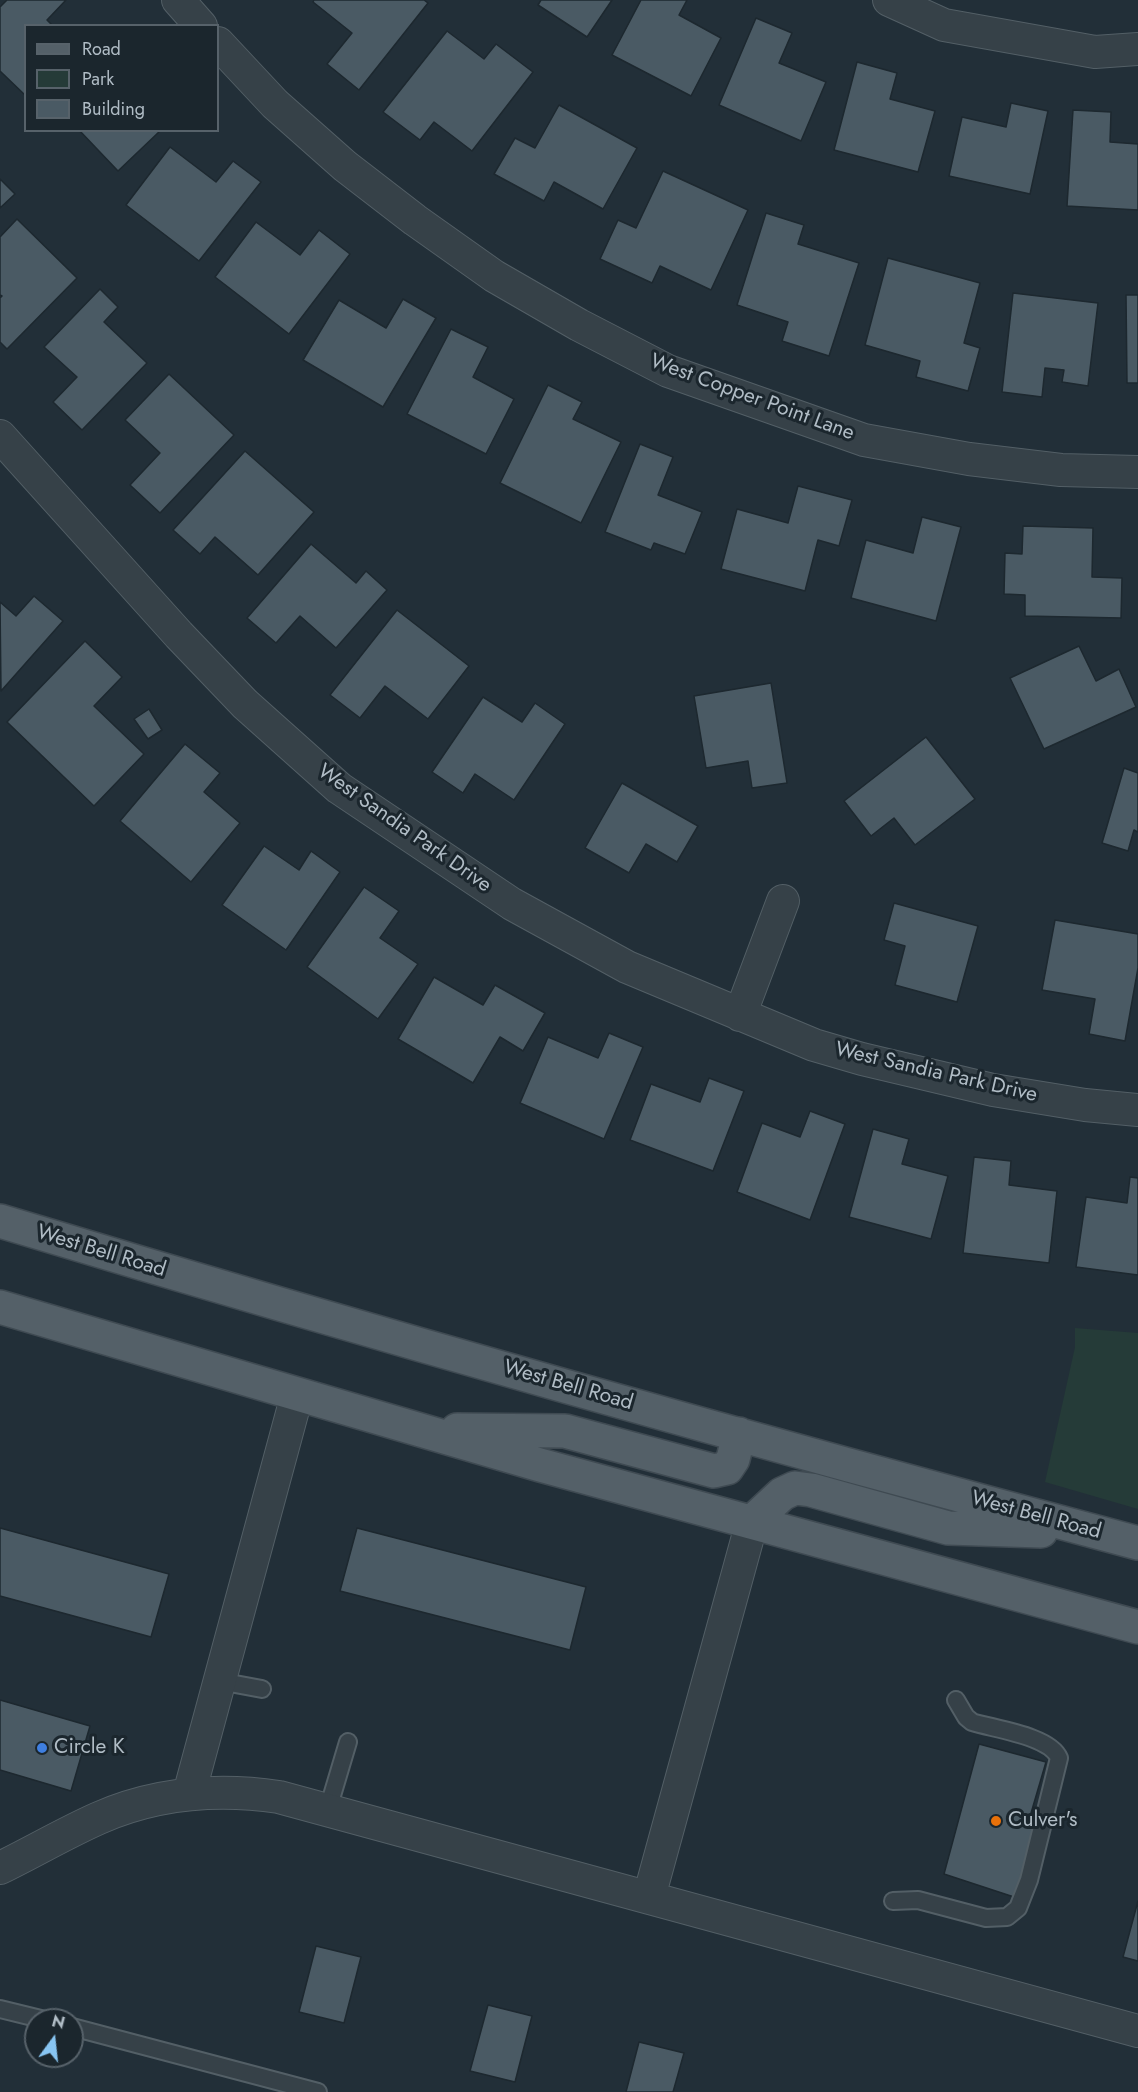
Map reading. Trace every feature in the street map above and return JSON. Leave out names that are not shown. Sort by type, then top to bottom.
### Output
[{"type":"main road","name":"West Bell Road","points":[[0,1221],[251,1297],[948,1493],[1138,1543]]},
{"type":"main road","points":[[0,1307],[413,1429],[1138,1628]]},
{"type":"main road","points":[[413,1429],[565,1431],[714,1471],[727,1468],[739,1434]]},
{"type":"main road","points":[[753,1522],[782,1494],[795,1488],[811,1490],[948,1528],[1104,1534]]},
{"type":"street","points":[[889,0],[945,25],[1095,51],[1138,49]]},
{"type":"street","name":"West Copper Point Lane","points":[[219,44],[275,104],[345,166],[415,219],[494,276],[579,326],[668,371],[864,440],[969,459],[1061,470],[1138,472]]},
{"type":"street","name":"West Sandia Park Drive","points":[[0,436],[245,705],[339,788],[512,904],[627,967],[814,1045],[862,1059],[993,1089],[1085,1105],[1138,1110]]},
{"type":"street","points":[[740,1015],[783,901]]},
{"type":"street","points":[[189,1794],[297,1395]]},
{"type":"street","points":[[649,1897],[753,1522]]},
{"type":"street","points":[[0,1868],[99,1818],[138,1804],[189,1794],[247,1792],[328,1809],[1138,2031]]},
{"type":"lane","points":[[219,1681],[262,1689]]},
{"type":"lane","points":[[893,1901],[918,1900],[997,1918],[1007,1917],[1014,1913],[1026,1889],[1059,1758],[1056,1752],[1044,1743],[972,1722],[966,1717],[956,1700]]},
{"type":"lane","points":[[328,1809],[348,1742]]},
{"type":"lane","points":[[0,2009],[24,2015]]},
{"type":"lane","points":[[84,2030],[318,2092]]},
{"type":"green space","points":[[1075,1328],[1138,1333],[1138,1509],[1045,1482],[1075,1347]]},
{"type":"building","points":[[7,0],[66,0],[47,20],[51,24],[24,24],[24,94],[0,71],[0,7]]},
{"type":"building","points":[[314,0],[424,0],[428,3],[359,90],[327,64],[352,33],[313,2]]},
{"type":"building","points":[[541,0],[612,0],[587,37],[538,5]]},
{"type":"building","points":[[641,0],[687,0],[679,15],[721,38],[691,96],[612,55]]},
{"type":"building","points":[[756,18],[792,33],[779,63],[826,82],[801,141],[719,105]]},
{"type":"building","points":[[447,31],[484,59],[496,44],[533,72],[472,151],[434,122],[420,140],[383,112]]},
{"type":"building","points":[[857,62],[897,73],[890,99],[935,111],[918,172],[834,150]]},
{"type":"building","points":[[1011,103],[1048,111],[1030,194],[949,176],[962,117],[1006,127]]},
{"type":"building","points":[[559,105],[637,148],[603,209],[554,182],[544,201],[494,174],[515,138],[535,148]]},
{"type":"building","points":[[1073,110],[1111,112],[1110,142],[1138,144],[1138,210],[1067,206]]},
{"type":"building","points":[[81,132],[159,132],[118,171]]},
{"type":"building","points":[[170,147],[216,182],[233,161],[261,182],[199,261],[126,205]]},
{"type":"building","points":[[663,171],[748,210],[711,290],[660,266],[652,283],[600,259],[618,220],[636,228]]},
{"type":"building","points":[[0,179],[15,194],[0,208]]},
{"type":"building","points":[[766,213],[804,225],[798,244],[859,263],[829,356],[782,341],[788,322],[737,305]]},
{"type":"building","points":[[17,219],[77,278],[7,349],[0,342],[0,298],[2,296],[0,295],[0,237]]},
{"type":"building","points":[[256,222],[300,255],[319,230],[350,254],[289,334],[215,277]]},
{"type":"building","points":[[888,258],[980,283],[964,343],[980,348],[968,391],[916,377],[920,361],[865,345]]},
{"type":"building","points":[[100,289],[118,307],[104,322],[147,363],[82,430],[53,402],[77,377],[44,347]]},
{"type":"building","points":[[1013,293],[1098,303],[1088,386],[1062,382],[1064,370],[1045,368],[1042,397],[1002,392]]},
{"type":"building","points":[[1126,295],[1138,295],[1138,383],[1127,383]]},
{"type":"building","points":[[403,299],[436,318],[383,407],[303,360],[339,300],[386,328]]},
{"type":"building","points":[[451,329],[488,347],[473,377],[514,399],[486,454],[407,414]]},
{"type":"building","points":[[169,374],[234,435],[160,513],[130,485],[160,453],[125,420]]},
{"type":"building","points":[[548,385],[582,402],[573,419],[621,442],[581,523],[500,483]]},
{"type":"building","points":[[640,444],[673,457],[658,495],[702,512],[685,554],[654,543],[651,550],[605,532]]},
{"type":"building","points":[[245,451],[314,512],[258,575],[215,537],[200,554],[173,530]]},
{"type":"building","points":[[798,486],[852,500],[839,546],[818,540],[805,591],[721,569],[737,509],[788,523]]},
{"type":"building","points":[[922,517],[961,527],[936,621],[851,598],[866,540],[913,553]]},
{"type":"building","points":[[1023,526],[1093,528],[1092,577],[1122,578],[1121,618],[1025,616],[1025,595],[1004,594],[1005,553],[1022,554]]},
{"type":"building","points":[[311,544],[356,583],[366,571],[387,590],[336,648],[300,616],[276,643],[247,618]]},
{"type":"building","points":[[34,596],[63,621],[1,691],[0,602],[16,616]]},
{"type":"building","points":[[397,610],[469,666],[428,719],[385,686],[360,718],[330,695]]},
{"type":"building","points":[[85,641],[122,677],[94,706],[144,754],[94,806],[7,722]]},
{"type":"building","points":[[1079,646],[1096,681],[1119,669],[1136,707],[1044,749],[1010,678]]},
{"type":"building","points":[[771,683],[787,783],[752,788],[748,761],[706,768],[694,696]]},
{"type":"building","points":[[483,697],[522,722],[535,703],[565,724],[514,800],[475,774],[463,793],[432,772]]},
{"type":"building","points":[[149,709],[162,730],[148,739],[134,719]]},
{"type":"building","points":[[926,737],[975,799],[915,845],[894,818],[871,836],[844,801]]},
{"type":"building","points":[[185,744],[220,773],[204,792],[240,823],[191,882],[120,821]]},
{"type":"building","points":[[1124,768],[1138,773],[1138,832],[1134,830],[1128,851],[1102,843]]},
{"type":"building","points":[[622,783],[698,826],[677,862],[646,844],[629,873],[585,848]]},
{"type":"building","points":[[264,846],[299,870],[311,851],[340,872],[286,950],[222,905]]},
{"type":"building","points":[[364,887],[399,911],[380,938],[418,964],[378,1019],[307,967]]},
{"type":"building","points":[[894,903],[978,926],[957,1002],[895,985],[905,946],[884,940]]},
{"type":"building","points":[[1055,920],[1138,934],[1138,968],[1125,1041],[1089,1034],[1095,999],[1042,990]]},
{"type":"building","points":[[434,977],[483,1005],[495,985],[545,1013],[523,1051],[500,1037],[473,1083],[398,1039]]},
{"type":"building","points":[[609,1033],[643,1047],[604,1139],[520,1103],[548,1037],[598,1058]]},
{"type":"building","points":[[709,1078],[744,1091],[713,1171],[630,1140],[651,1084],[700,1102]]},
{"type":"building","points":[[810,1111],[845,1124],[810,1220],[737,1192],[762,1123],[800,1137]]},
{"type":"building","points":[[873,1129],[909,1139],[902,1164],[948,1176],[931,1239],[849,1217]]},
{"type":"building","points":[[974,1157],[1011,1161],[1009,1185],[1057,1191],[1049,1263],[963,1253]]},
{"type":"building","points":[[1130,1177],[1138,1178],[1138,1275],[1076,1267],[1086,1197],[1127,1203]]},
{"type":"building","points":[[0,1528],[169,1574],[151,1637],[0,1596]]},
{"type":"building","points":[[357,1528],[586,1587],[570,1650],[340,1591]]},
{"type":"building","name":"Circle K","points":[[0,1700],[90,1726],[71,1791],[0,1770]]},
{"type":"building","name":"Culver's","points":[[979,1744],[1046,1762],[1029,1820],[1039,1822],[1017,1898],[944,1874]]},
{"type":"building","points":[[1138,1901],[1138,1961],[1123,1957]]},
{"type":"building","points":[[316,1946],[361,1957],[344,2023],[299,2012]]},
{"type":"building","points":[[488,2005],[532,2016],[515,2082],[470,2071]]},
{"type":"building","points":[[639,2042],[684,2053],[673,2092],[626,2092]]},
{"type":"place","name":"Circle K","points":[[42,1748]]},
{"type":"place","name":"Culver's","points":[[996,1821]]}]
